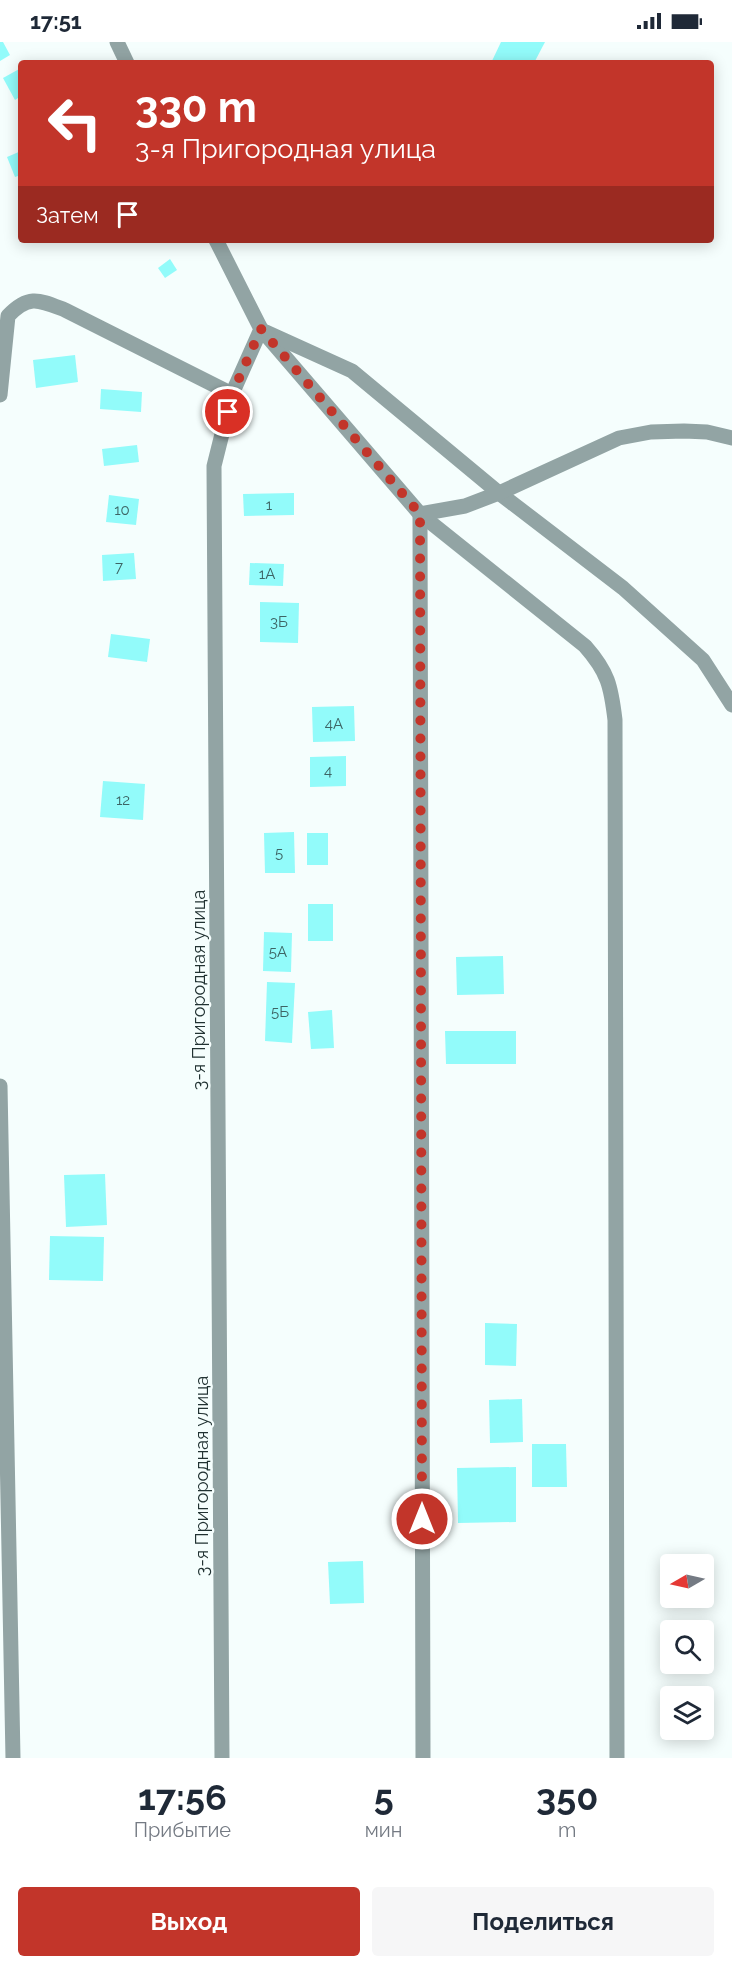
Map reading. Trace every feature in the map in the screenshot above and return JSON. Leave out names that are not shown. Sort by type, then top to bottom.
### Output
[{"type":"street","points":[[117,42],[126,60]]},
{"type":"street","points":[[218,243],[261,329],[420,514],[585,646],[599,662],[609,682],[613,698],[615,744],[617,1758]]},
{"type":"street","points":[[0,395],[8,316],[23,303],[32,300],[65,310],[232,394]]},
{"type":"street","points":[[261,329],[352,371],[429,437],[623,588],[703,660],[732,705]]},
{"type":"street","name":"3-я Пригородная улица","points":[[222,1758],[214,465],[232,394],[261,329]]},
{"type":"street","points":[[420,514],[465,506],[499,493],[619,438],[651,432],[684,431],[707,432],[732,438]]},
{"type":"street","points":[[420,514],[423,1758]]},
{"type":"street","points":[[0,1086],[14,1758]]},
{"type":"building","points":[[0,42],[3,42],[10,55],[0,61]]},
{"type":"building","points":[[501,42],[545,42],[536,60],[492,60]]},
{"type":"building","points":[[18,70],[18,98],[15,100],[3,78]]},
{"type":"building","points":[[18,152],[18,176],[15,177],[7,157]]},
{"type":"building","points":[[170,259],[177,270],[165,278],[158,268]]},
{"type":"building","points":[[75,355],[78,382],[36,388],[33,360]]},
{"type":"building","points":[[101,389],[142,392],[141,412],[100,409]]},
{"type":"building","points":[[137,445],[139,462],[104,466],[102,449]]},
{"type":"building","points":[[294,493],[294,515],[244,516],[243,494]]},
{"type":"building","points":[[109,495],[139,499],[136,525],[106,522]]},
{"type":"building","points":[[134,553],[136,579],[103,581],[102,555]]},
{"type":"building","points":[[250,563],[284,564],[283,586],[249,585]]},
{"type":"building","points":[[260,602],[299,603],[298,643],[260,642]]},
{"type":"building","points":[[111,634],[150,639],[147,662],[108,657]]},
{"type":"building","points":[[354,706],[355,741],[313,742],[312,707]]},
{"type":"building","points":[[346,756],[346,786],[310,787],[310,757]]},
{"type":"building","points":[[103,781],[145,784],[143,820],[100,817]]},
{"type":"building","points":[[294,832],[295,873],[265,873],[264,833]]},
{"type":"building","points":[[307,833],[328,833],[328,865],[307,865]]},
{"type":"building","points":[[308,904],[333,904],[333,941],[308,941]]},
{"type":"building","points":[[264,932],[292,933],[291,972],[263,971]]},
{"type":"building","points":[[503,956],[504,994],[457,995],[456,957]]},
{"type":"building","points":[[267,982],[295,983],[292,1043],[265,1041]]},
{"type":"building","points":[[332,1010],[334,1048],[311,1049],[308,1012]]},
{"type":"building","points":[[445,1031],[516,1031],[516,1064],[446,1064]]},
{"type":"building","points":[[105,1174],[107,1225],[66,1227],[64,1175]]},
{"type":"building","points":[[50,1236],[104,1237],[103,1281],[49,1280]]},
{"type":"building","points":[[485,1323],[517,1324],[516,1366],[485,1365]]},
{"type":"building","points":[[522,1399],[523,1442],[490,1443],[489,1400]]},
{"type":"building","points":[[532,1444],[566,1444],[567,1487],[532,1487]]},
{"type":"building","points":[[516,1467],[516,1522],[458,1523],[457,1468]]},
{"type":"building","points":[[363,1561],[364,1603],[330,1604],[328,1562]]},
{"type":"route","points":[[228,412],[232,394],[261,329],[420,514],[422,1519]]}]
